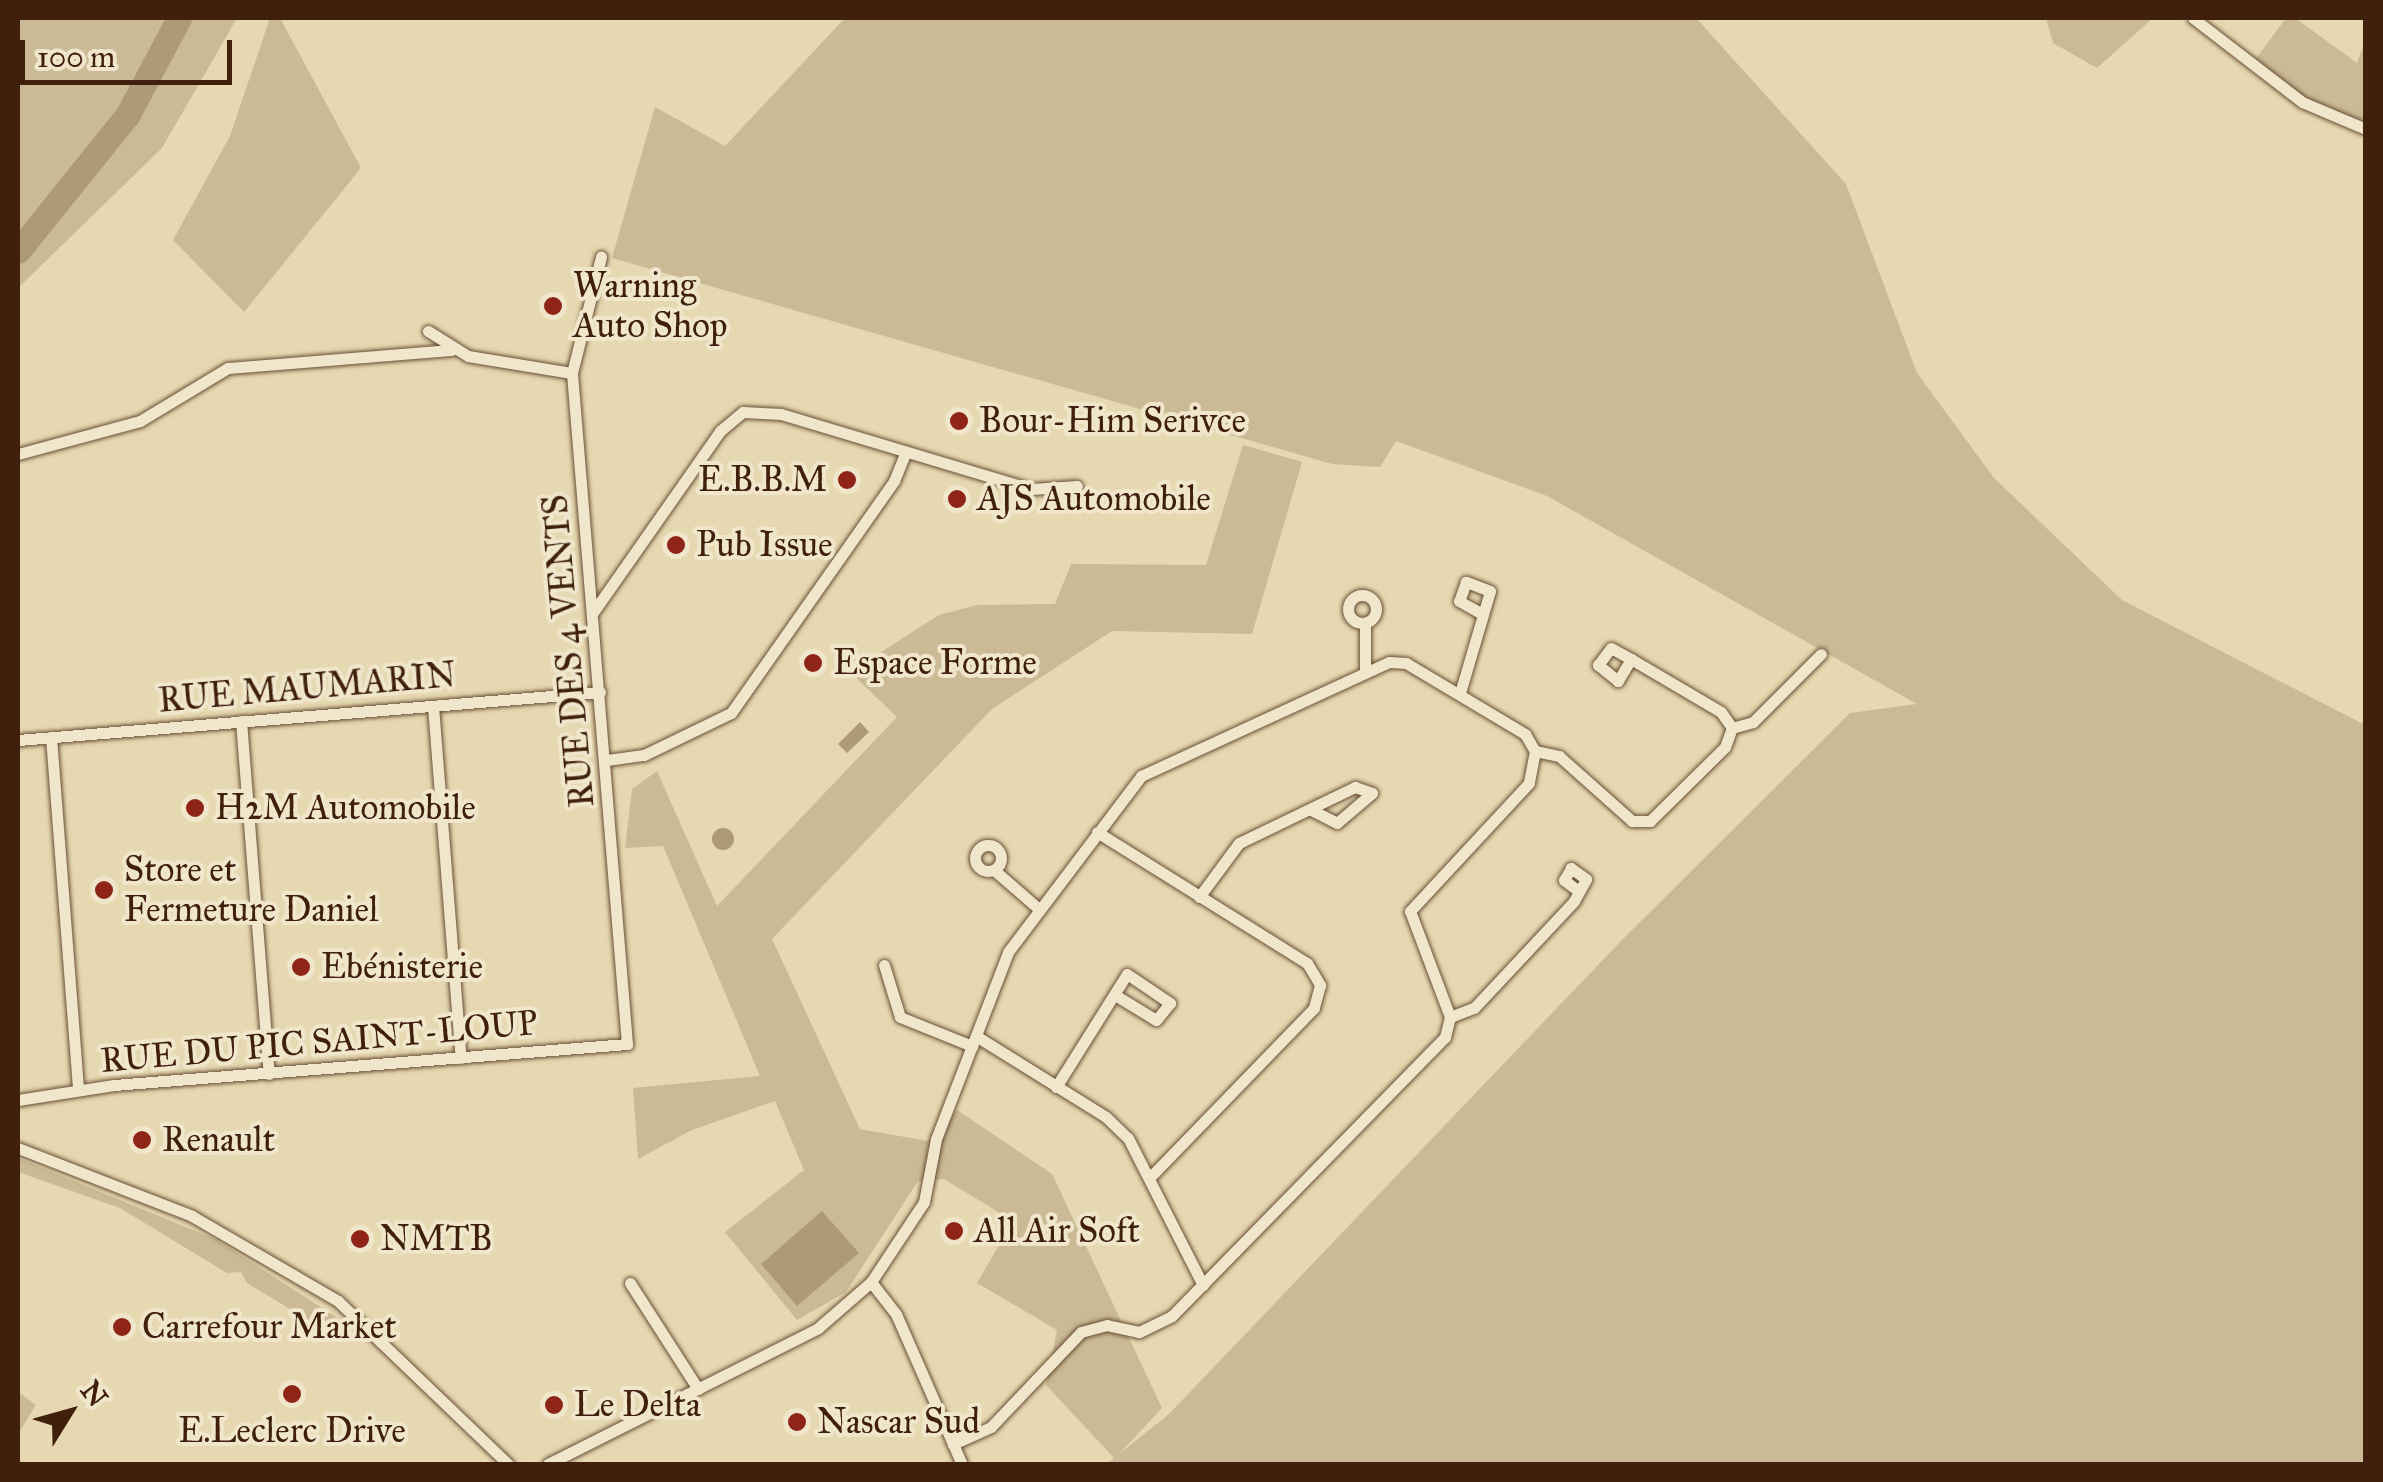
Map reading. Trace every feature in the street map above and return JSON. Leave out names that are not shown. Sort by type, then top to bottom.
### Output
[{"type":"street","points":[[2193,18],[2302,102],[2366,130]]},
{"type":"street","name":"RUE DES 4 VENTS","points":[[600,257],[572,373],[607,760],[627,1044]]},
{"type":"street","points":[[428,332],[451,350]]},
{"type":"street","points":[[18,454],[140,421],[228,368],[451,350],[572,373]]},
{"type":"street","points":[[594,611],[720,431],[744,412],[781,414],[1031,490],[1077,486]]},
{"type":"street","points":[[607,760],[644,754],[731,713],[894,480],[905,454]]},
{"type":"street","points":[[1460,693],[1482,613]]},
{"type":"street","points":[[1365,623],[1365,670]]},
{"type":"street","points":[[1732,728],[1753,722],[1822,654]]},
{"type":"street","points":[[1630,659],[1722,712],[1732,728]]},
{"type":"street","points":[[548,1464],[818,1328],[871,1282],[924,1202],[936,1139],[1008,952],[1096,832],[1149,771],[1365,670],[1399,661],[1526,734],[1536,751],[1528,783],[1410,912],[1450,1017],[1445,1037],[1202,1286],[1156,1328],[1133,1332],[1107,1325],[1081,1332],[991,1427],[953,1444]]},
{"type":"street","name":"RUE MAUMARIN","points":[[18,740],[600,692]]},
{"type":"street","points":[[433,706],[461,1058]]},
{"type":"street","points":[[241,722],[269,1074]]},
{"type":"street","points":[[1536,751],[1560,756],[1624,816],[1641,822],[1658,816],[1725,747],[1732,728]]},
{"type":"street","points":[[51,737],[78,1090]]},
{"type":"street","points":[[1199,897],[1232,848],[1363,785],[1372,793],[1337,824],[1313,810]]},
{"type":"street","points":[[1096,832],[1307,963],[1320,985],[1320,999],[1151,1176]]},
{"type":"street","points":[[994,870],[1040,909]]},
{"type":"street","points":[[1450,1017],[1474,1008],[1574,901],[1576,889]]},
{"type":"street","points":[[884,965],[900,1017],[974,1041],[1118,1127],[1151,1176],[1202,1286]]},
{"type":"street","points":[[1056,1087],[1128,974],[1170,1003],[1156,1020],[1115,995]]},
{"type":"street","name":"RUE DU PIC SAINT-LOUP","points":[[18,1100],[78,1090],[627,1044]]},
{"type":"street","points":[[18,1148],[192,1216],[338,1302],[508,1464]]},
{"type":"street","points":[[871,1282],[896,1314],[962,1464]]},
{"type":"street","points":[[630,1283],[698,1389]]},
{"type":"shaded area","points":[[18,18],[237,18],[162,148],[18,288]]},
{"type":"shaded area","points":[[270,18],[280,18],[361,168],[244,312],[173,240],[230,136]]},
{"type":"shaded area","points":[[845,18],[1696,18],[1846,184],[1917,373],[1994,478],[2122,600],[2365,725],[2365,1464],[1107,1464],[1114,1458],[1046,1385],[1057,1330],[977,1283],[1013,1221],[944,1179],[918,1181],[846,1292],[797,1320],[725,1232],[804,1170],[775,1101],[692,1130],[638,1159],[633,1088],[760,1076],[663,846],[625,848],[632,789],[657,771],[717,906],[897,717],[850,672],[939,615],[977,605],[1055,604],[1071,564],[1206,565],[1243,445],[1302,462],[1252,634],[1112,631],[992,709],[772,939],[860,1129],[928,1141],[957,1110],[1052,1174],[1162,1408],[1119,1454],[1168,1415],[1620,942],[1850,713],[1917,704],[1547,496],[1396,441],[1380,467],[1332,464],[612,258],[655,107],[725,146]]},
{"type":"shaded area","points":[[2046,18],[2153,18],[2097,68],[2053,43]]},
{"type":"shaded area","points":[[2286,18],[2295,18],[2357,63],[2365,41],[2365,123],[2305,97],[2255,60]]},
{"type":"shaded area","points":[[860,722],[869,732],[847,753],[838,744]]},
{"type":"shaded area","points":[[719,828],[727,828],[734,839],[727,850],[719,850],[712,843],[712,835]]},
{"type":"shaded area","points":[[18,1158],[217,1240],[339,1319],[336,1337],[247,1283],[241,1272],[227,1273],[120,1208],[18,1172]]},
{"type":"shaded area","points":[[822,1211],[859,1253],[797,1306],[761,1264]]},
{"type":"shaded area","points":[[18,1392],[36,1405],[18,1434]]},
{"type":"waterway","points":[[18,251],[128,114],[179,18]]},
{"type":"place","name":"Warning Auto Shop","points":[[553,306]]},
{"type":"place","name":"Bour-Him Serivce","points":[[959,421]]},
{"type":"place","name":"E.B.B.M","points":[[847,480]]},
{"type":"place","name":"AJS Automobile","points":[[957,499]]},
{"type":"place","name":"Pub Issue","points":[[676,545]]},
{"type":"place","name":"Espace Forme","points":[[813,663]]},
{"type":"place","name":"H2M Automobile","points":[[195,808]]},
{"type":"place","name":"Store et Fermeture Daniel","points":[[104,890]]},
{"type":"place","name":"Ebénisterie","points":[[301,967]]},
{"type":"place","name":"Renault","points":[[142,1140]]},
{"type":"place","name":"All Air Soft","points":[[954,1231]]},
{"type":"place","name":"NMTB","points":[[360,1239]]},
{"type":"place","name":"Carrefour Market","points":[[122,1327]]},
{"type":"place","name":"E.Leclerc Drive","points":[[292,1394]]},
{"type":"place","name":"Le Delta","points":[[554,1405]]},
{"type":"place","name":"Nascar Sud","points":[[797,1422]]}]
